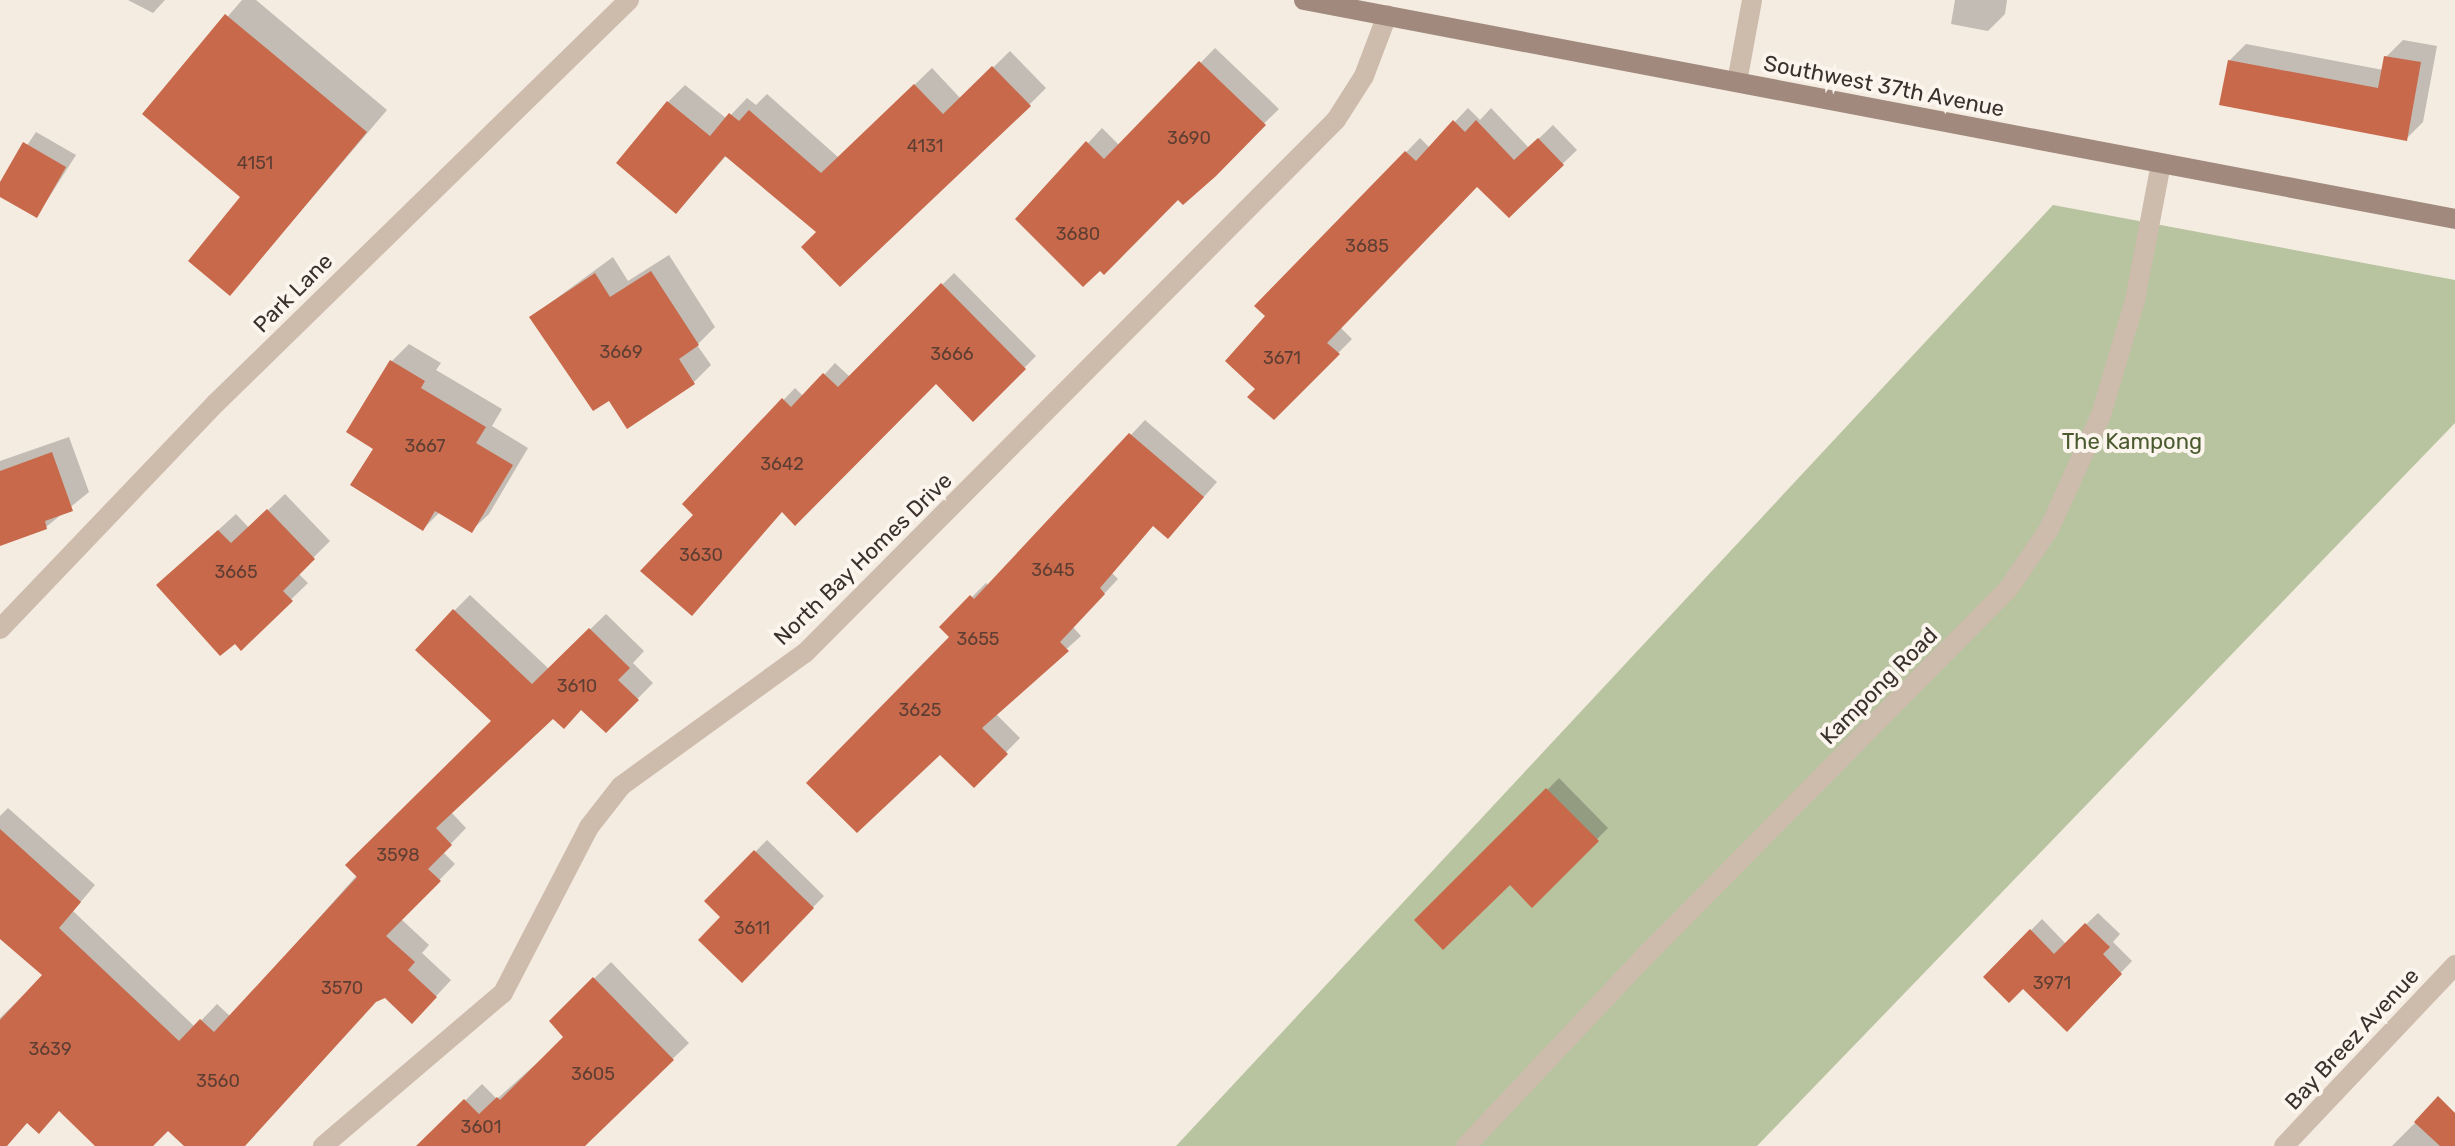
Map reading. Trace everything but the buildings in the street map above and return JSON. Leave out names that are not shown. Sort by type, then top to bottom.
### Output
[{"type":"main road","name":"Southwest 37th Avenue","points":[[1304,0],[2455,219]]},
{"type":"street","name":"Park Lane","points":[[0,629],[216,403],[629,0]]},
{"type":"street","points":[[1737,82],[1752,0]]},
{"type":"street","name":"North Bay Homes Drive","points":[[323,1146],[503,993],[589,827],[621,786],[805,653],[1336,120],[1368,67],[1387,15]]},
{"type":"street","name":"Kampong Road","points":[[1466,1146],[1648,953],[2009,588],[2049,529],[2101,415],[2135,300],[2161,164]]},
{"type":"street","name":"Bay Breez Avenue","points":[[2284,1146],[2455,965]]},
{"type":"green space","name":"The Kampong","points":[[2053,205],[2455,280],[2455,423],[1757,1146],[1176,1146]]}]
